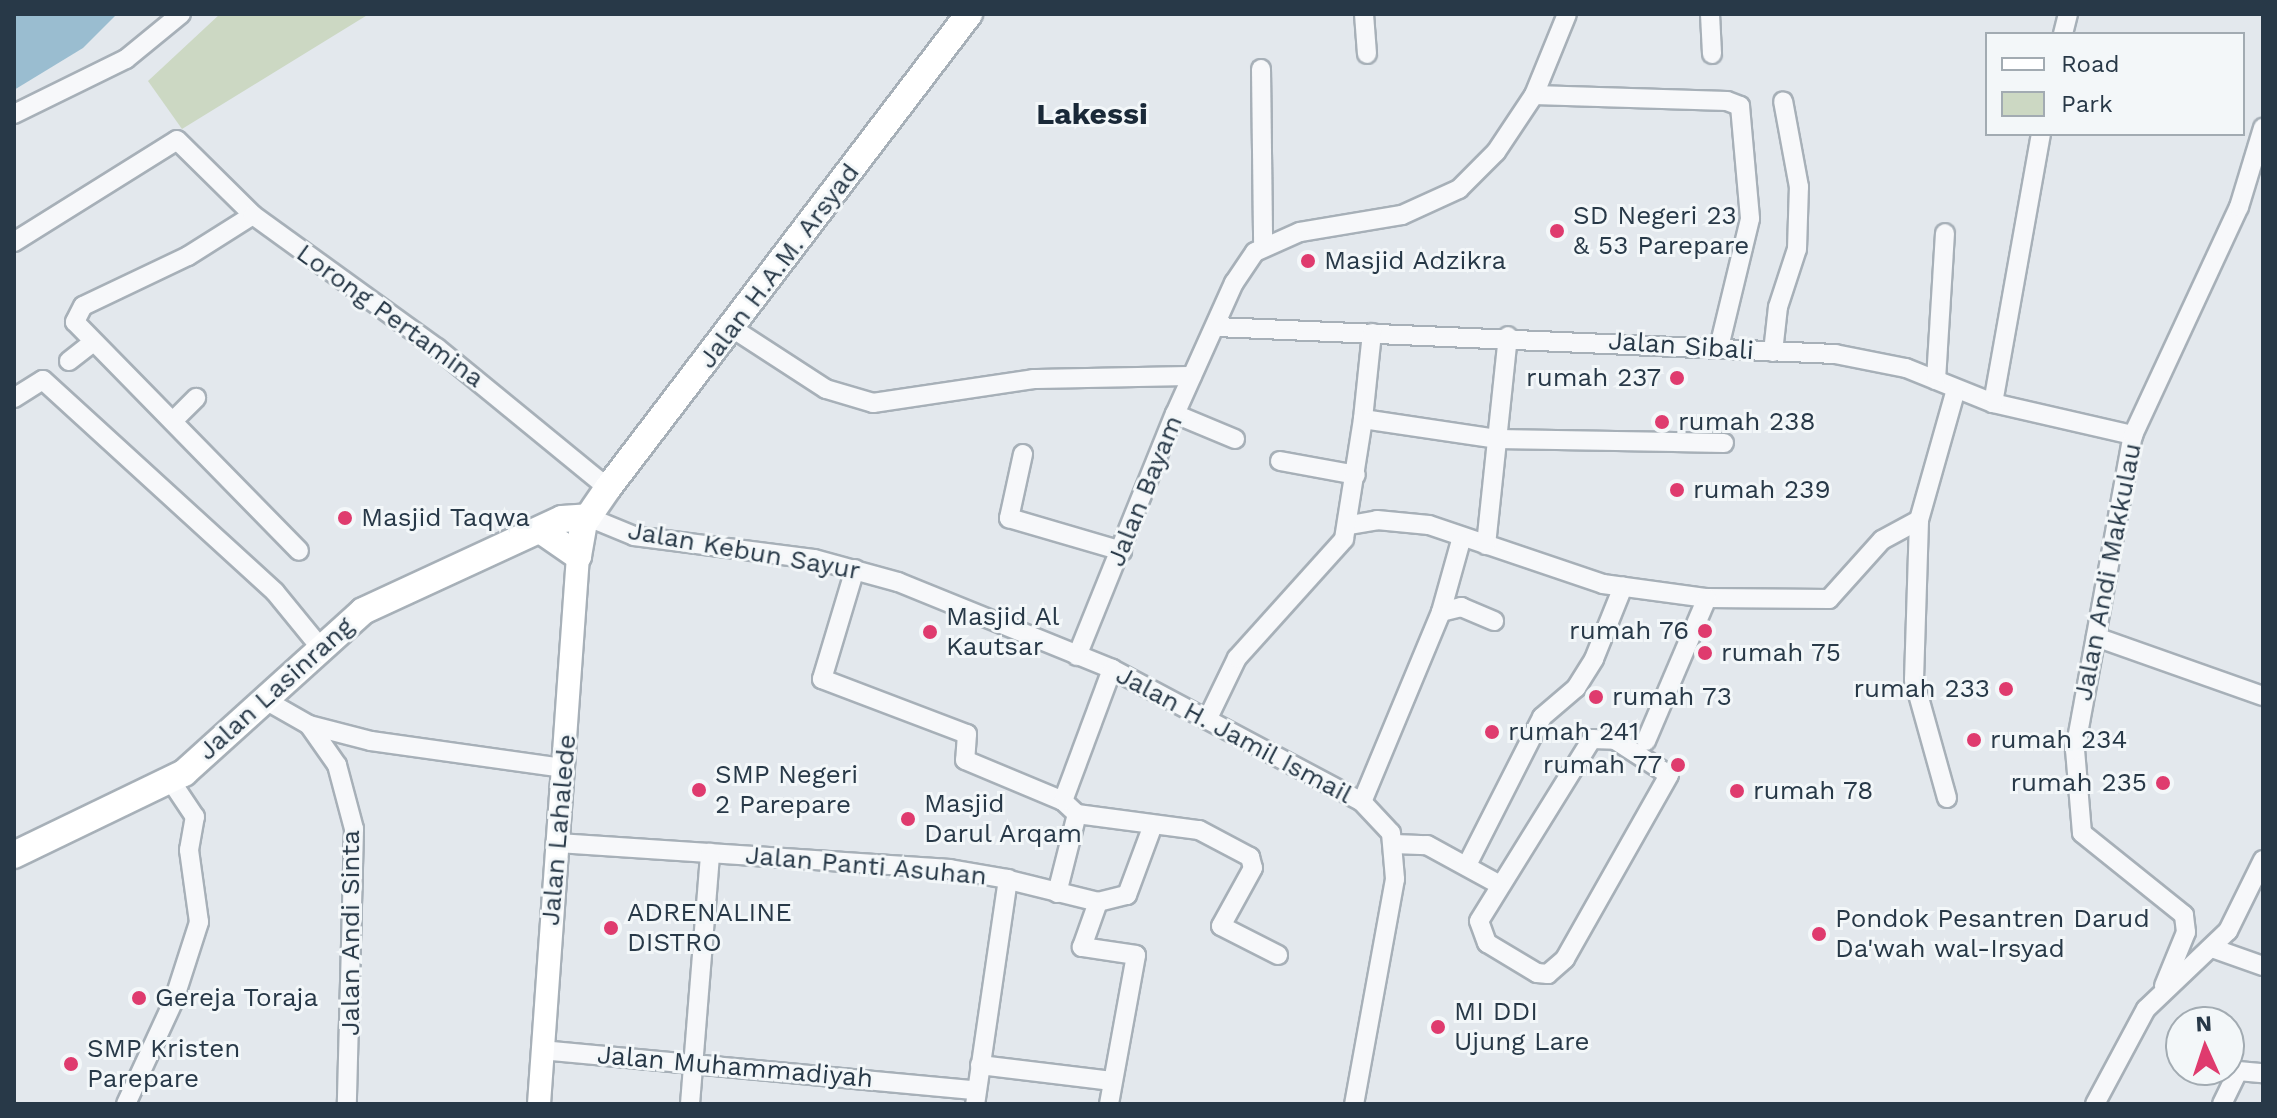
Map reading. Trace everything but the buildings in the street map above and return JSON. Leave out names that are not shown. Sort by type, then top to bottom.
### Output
[{"type":"highway","name":"Jalan H.A.M. Arsyad","points":[[588,517],[969,14]]},
{"type":"highway","name":"Jalan Lasinrang","points":[[14,855],[171,781],[267,701],[320,647],[401,589],[542,531],[562,519],[588,517]]},
{"type":"highway","points":[[542,531],[578,556],[588,517]]},
{"type":"main road","name":"Jalan Lahalede","points":[[539,1104],[578,556]]},
{"type":"street","points":[[14,114],[126,59],[181,14]]},
{"type":"street","points":[[1364,14],[1367,54]]},
{"type":"street","points":[[1261,69],[1263,245],[1300,232],[1402,215],[1459,189],[1496,152],[1534,95],[1567,14]]},
{"type":"street","points":[[1710,14],[1712,54]]},
{"type":"street","points":[[1534,95],[1740,106],[1750,219],[1719,347]]},
{"type":"street","points":[[1773,352],[1778,307],[1797,249],[1799,187],[1783,101]]},
{"type":"street","points":[[1993,403],[2041,136]]},
{"type":"street","name":"Jalan Andi Makkulau","points":[[2164,986],[2186,932],[2184,915],[2091,842],[2077,820],[2075,750],[2133,435],[2239,207],[2261,137]]},
{"type":"street","name":"Lorong Pertamina","points":[[14,242],[177,140],[253,215],[437,348],[608,488]]},
{"type":"street","points":[[253,215],[188,256],[83,306],[75,322],[92,343],[175,419],[299,551]]},
{"type":"street","points":[[1936,380],[1945,233]]},
{"type":"street","name":"Jalan Bayam","points":[[1077,656],[1175,414],[1217,327],[1234,283],[1263,245]]},
{"type":"street","name":"Jalan Sibali","points":[[1217,327],[1508,336],[1871,359],[1993,403],[2133,435]]},
{"type":"street","points":[[732,328],[826,389],[873,403],[1033,379],[1192,376]]},
{"type":"street","points":[[1207,720],[1237,658],[1325,565],[1350,525],[1372,333]]},
{"type":"street","points":[[1486,545],[1508,336]]},
{"type":"street","points":[[69,361],[92,343]]},
{"type":"street","points":[[14,398],[43,380],[275,592],[320,647]]},
{"type":"street","points":[[1947,798],[1914,680],[1919,520],[1956,389]]},
{"type":"street","points":[[175,419],[196,398]]},
{"type":"street","points":[[1175,414],[1235,439]]},
{"type":"street","points":[[1363,419],[1497,439],[1724,443]]},
{"type":"street","points":[[1023,454],[1009,518],[1122,551]]},
{"type":"street","points":[[1280,461],[1356,475]]},
{"type":"street","name":"Jalan Kebun Sayur","points":[[588,517],[634,536],[855,569],[1077,656]]},
{"type":"street","points":[[1350,525],[1377,520],[1429,525],[1623,587],[1707,598],[1829,599],[1882,540],[1919,520]]},
{"type":"street","points":[[1362,802],[1441,612],[1462,537]]},
{"type":"street","points":[[855,569],[822,679],[967,734],[965,760],[1063,801],[1077,814],[1199,830],[1250,857],[1255,864],[1221,926],[1278,955]]},
{"type":"street","points":[[1467,865],[1542,717],[1576,688],[1594,659],[1623,587]]},
{"type":"street","points":[[1646,741],[1707,598]]},
{"type":"street","points":[[1441,612],[1461,607],[1494,621]]},
{"type":"street","points":[[2096,637],[2263,696]]},
{"type":"street","name":"Jalan H. Jamil Ismail","points":[[1077,656],[1112,669],[1362,802],[1391,833],[1394,844]]},
{"type":"street","points":[[1063,801],[1112,669]]},
{"type":"street","points":[[267,701],[309,725],[397,746],[564,768]]},
{"type":"street","name":"Jalan Andi Sinta","points":[[309,725],[337,765],[354,829],[347,1104]]},
{"type":"street","points":[[1592,739],[1615,740],[1667,769],[1664,786],[1593,911],[1565,959],[1548,974],[1480,936],[1479,921],[1500,885],[1592,739]]},
{"type":"street","points":[[126,1104],[174,1000],[199,922],[189,850],[195,817],[171,781]]},
{"type":"street","points":[[1057,893],[1077,814]]},
{"type":"street","points":[[1009,880],[1098,902],[1127,895],[1153,825]]},
{"type":"street","name":"Jalan Panti Asuhan","points":[[558,843],[950,869],[1009,880],[976,1097]]},
{"type":"street","points":[[1354,1104],[1385,951],[1394,844],[1427,845],[1500,885]]},
{"type":"street","points":[[690,1104],[710,853]]},
{"type":"street","points":[[2095,1104],[2164,986],[2212,948],[2246,904],[2263,860]]},
{"type":"street","points":[[1098,902],[1082,947],[1136,955],[1109,1104]]},
{"type":"street","points":[[2212,948],[2263,966]]},
{"type":"street","name":"Jalan Muhammadiyah","points":[[541,1050],[693,1062],[976,1097]]},
{"type":"street","points":[[980,1065],[1112,1081]]},
{"type":"street","points":[[2222,1104],[2238,1071],[2263,1073]]},
{"type":"green space","points":[[220,14],[369,14],[182,129],[148,81]]},
{"type":"water","points":[[14,14],[117,14],[83,48],[14,90]]},
{"type":"place","name":"SD Negeri 23 & 53 Parepare","points":[[1557,231]]},
{"type":"place","name":"Masjid Adzikra","points":[[1308,261]]},
{"type":"place","name":"rumah 237","points":[[1677,378]]},
{"type":"place","name":"rumah 238","points":[[1662,422]]},
{"type":"place","name":"rumah 239","points":[[1677,490]]},
{"type":"place","name":"Masjid Taqwa","points":[[345,518]]},
{"type":"place","name":"rumah 76","points":[[1705,631]]},
{"type":"place","name":"Masjid Al Kautsar","points":[[930,632]]},
{"type":"place","name":"rumah 75","points":[[1705,653]]},
{"type":"place","name":"rumah 233","points":[[2006,689]]},
{"type":"place","name":"rumah 73","points":[[1596,697]]},
{"type":"place","name":"rumah 241","points":[[1492,732]]},
{"type":"place","name":"rumah 234","points":[[1974,740]]},
{"type":"place","name":"rumah 77","points":[[1678,765]]},
{"type":"place","name":"rumah 235","points":[[2163,783]]},
{"type":"place","name":"SMP Negeri 2 Parepare","points":[[699,790]]},
{"type":"place","name":"rumah 78","points":[[1737,791]]},
{"type":"place","name":"Masjid Darul Arqam","points":[[908,819]]},
{"type":"place","name":"ADRENALINE DISTRO","points":[[611,928]]},
{"type":"place","name":"Pondok Pesantren Darud Da'wah wal-Irsyad","points":[[1819,934]]},
{"type":"place","name":"Gereja Toraja","points":[[139,998]]},
{"type":"place","name":"MI DDI Ujung Lare","points":[[1438,1027]]},
{"type":"place","name":"SMP Kristen Parepare","points":[[71,1064]]},
{"type":"district","name":"Lakessi","points":[[1092,114]]}]
